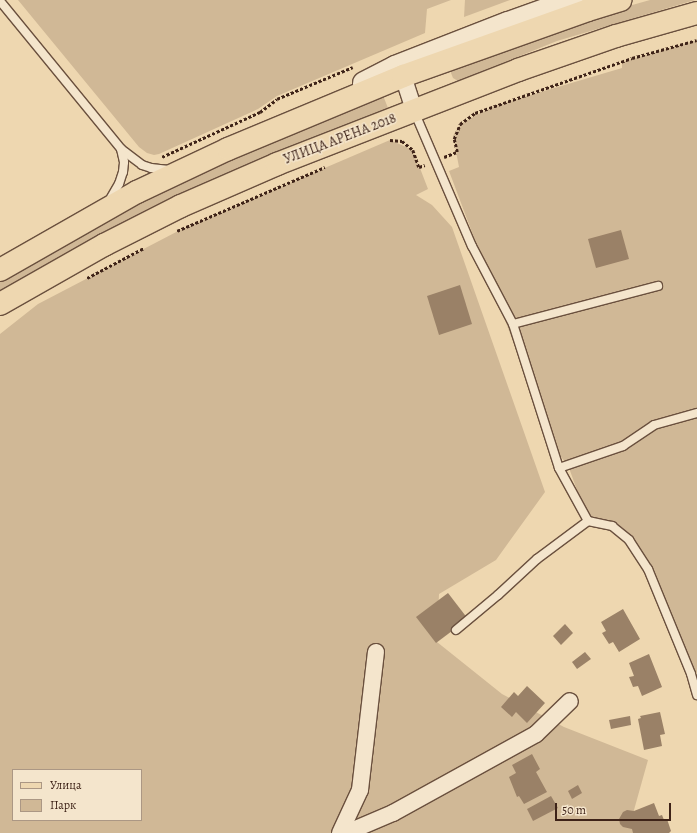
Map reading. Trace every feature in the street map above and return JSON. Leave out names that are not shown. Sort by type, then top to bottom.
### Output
[{"type":"main road","points":[[0,270],[101,211],[137,192],[194,166],[396,67],[508,23],[573,0]]},
{"type":"main road","points":[[228,149],[404,76],[588,10],[621,0]]},
{"type":"main road","name":"УЛИЦА АРЕНА 2018","points":[[0,304],[104,245],[181,206],[277,164],[518,70],[609,38],[697,13]]},
{"type":"street","points":[[404,76],[414,110]]},
{"type":"street","points":[[340,833],[360,790],[376,652]]},
{"type":"street","points":[[346,833],[393,813],[536,734],[570,701]]},
{"type":"lane","points":[[0,1],[121,149],[142,165],[151,168],[175,170],[194,166]]},
{"type":"lane","points":[[414,110],[438,171],[472,246],[513,324],[560,468],[588,521]]},
{"type":"lane","points":[[101,211],[113,195],[123,172],[124,162],[121,149]]},
{"type":"lane","points":[[513,324],[658,286]]},
{"type":"lane","points":[[560,468],[623,446],[654,425],[697,413]]},
{"type":"lane","points":[[456,630],[498,595],[537,559],[588,521],[612,526],[629,540],[648,569],[694,673],[697,695]]},
{"type":"path","points":[[457,152],[454,139],[460,124],[475,113],[632,58],[697,40]]},
{"type":"path","points":[[159,158],[260,112],[277,99],[356,66]]},
{"type":"path","points":[[387,140],[402,141],[413,150],[419,167]]},
{"type":"path","points":[[170,233],[332,164]]},
{"type":"path","points":[[86,278],[150,244]]},
{"type":"green space","points":[[18,0],[451,0],[427,9],[425,33],[277,96],[258,109],[154,155],[147,153],[139,147]]},
{"type":"green space","points":[[465,0],[510,0],[464,17]]},
{"type":"green space","points":[[650,0],[695,0],[557,41],[458,81],[453,78],[451,73],[452,70],[604,13]]},
{"type":"green space","points":[[697,40],[697,673],[691,674],[629,540],[588,521],[568,465],[553,448],[449,171],[459,167],[453,136],[460,124],[494,106],[622,68],[622,62]]},
{"type":"green space","points":[[382,93],[388,108],[219,177],[82,244],[0,293],[0,277],[83,227],[228,158]]},
{"type":"green space","points":[[390,140],[413,150],[428,189],[416,195],[432,205],[452,227],[545,492],[496,560],[439,594],[437,642],[502,694],[564,727],[648,760],[634,810],[636,833],[0,833],[0,334],[38,304],[182,229]]},
{"type":"building","points":[[621,230],[629,259],[596,268],[588,239]]},
{"type":"building","points":[[460,285],[472,324],[439,335],[427,296]]},
{"type":"building","points":[[448,593],[468,619],[436,643],[416,617]]},
{"type":"building","points":[[623,609],[640,639],[619,652],[613,642],[609,644],[602,633],[606,631],[601,622]]},
{"type":"building","points":[[565,624],[573,633],[561,645],[553,636]]},
{"type":"building","points":[[585,652],[591,659],[577,669],[572,662]]},
{"type":"building","points":[[649,654],[662,687],[642,696],[638,686],[633,687],[629,677],[634,676],[629,663]]},
{"type":"building","points":[[527,686],[545,703],[527,723],[516,712],[512,717],[501,707],[514,692],[518,696]]},
{"type":"building","points":[[660,712],[665,734],[660,735],[662,746],[644,750],[638,719],[641,718],[640,716]]},
{"type":"building","points":[[630,716],[631,725],[611,729],[609,720]]},
{"type":"building","points":[[532,754],[540,769],[536,772],[547,792],[524,804],[519,796],[517,797],[509,777],[516,773],[512,765]]},
{"type":"building","points":[[578,785],[582,793],[572,799],[568,791]]},
{"type":"building","points":[[551,796],[558,808],[533,821],[527,809]]},
{"type":"building","points":[[654,803],[659,816],[662,815],[664,820],[667,819],[671,831],[669,833],[633,833],[632,829],[623,827],[620,824],[619,819],[623,812],[627,810],[634,811]]}]
